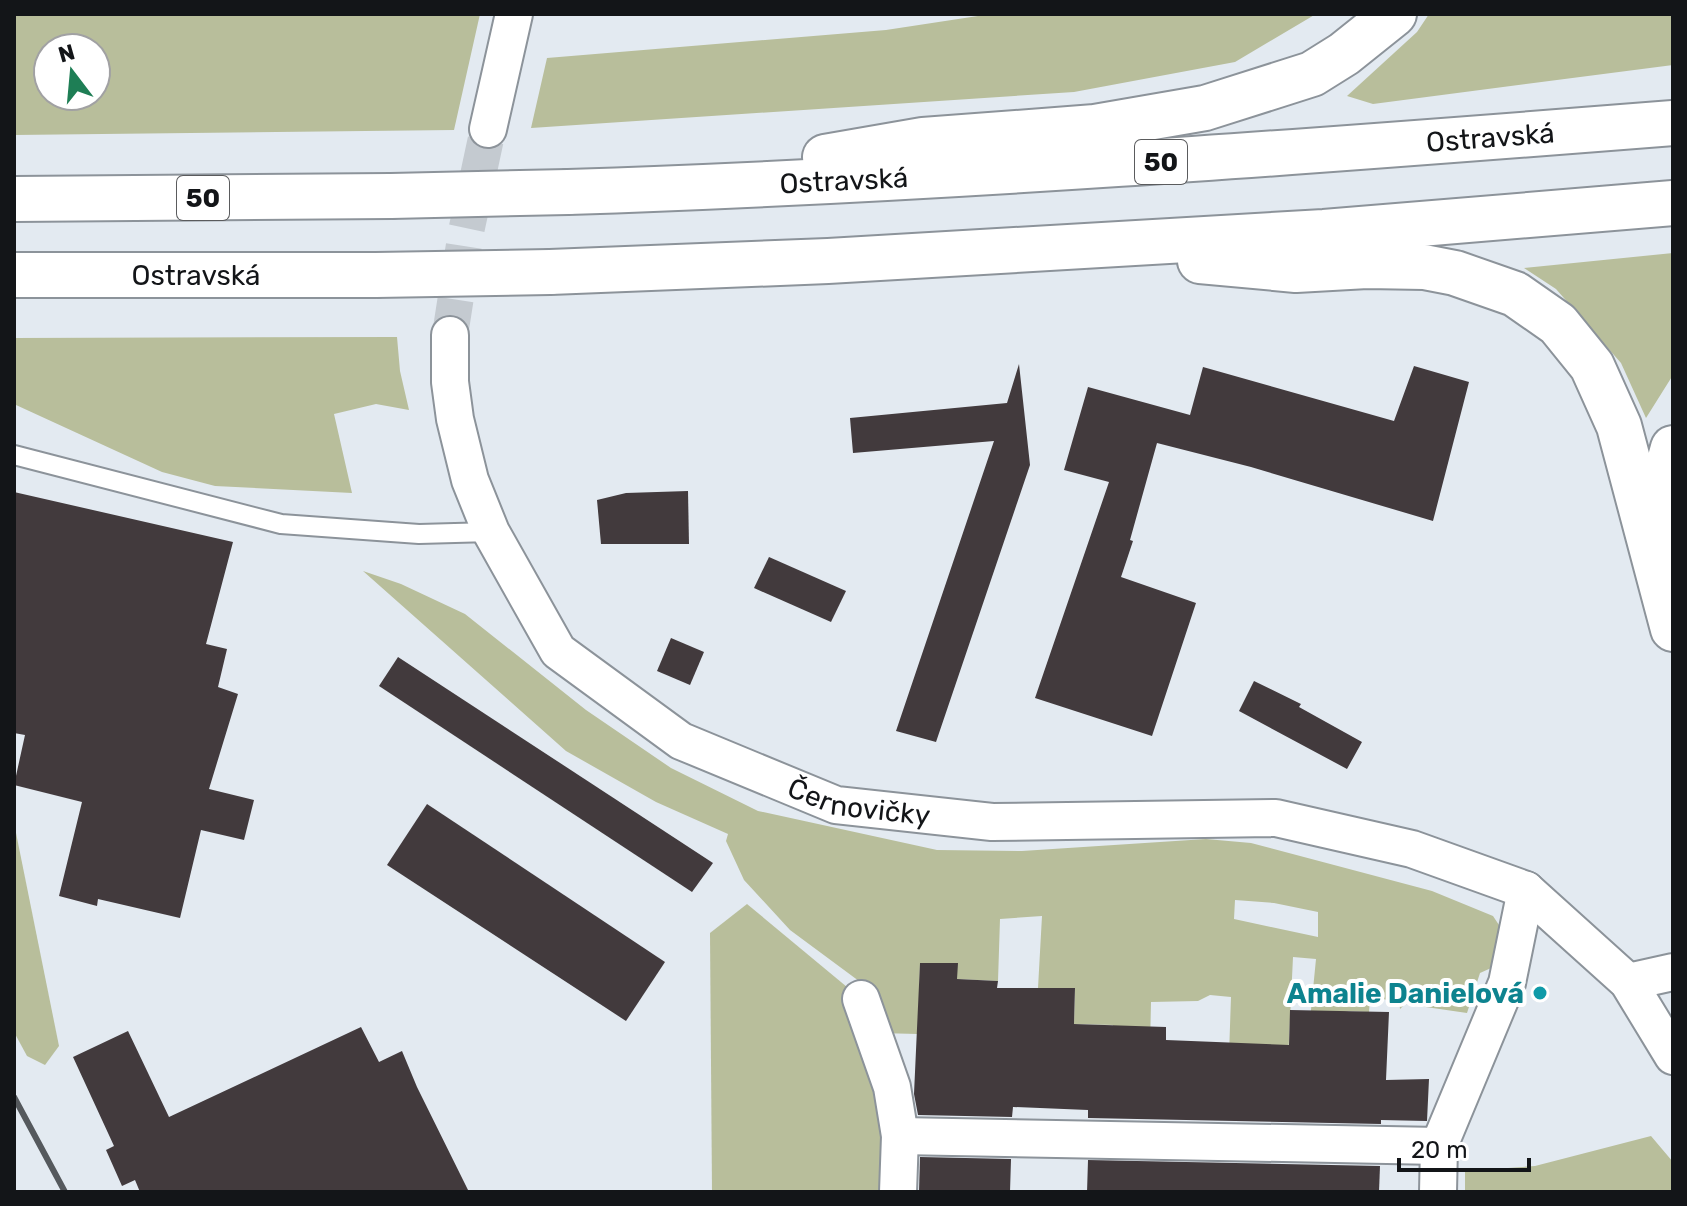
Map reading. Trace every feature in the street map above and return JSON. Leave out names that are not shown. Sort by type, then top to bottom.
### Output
[{"type":"highway","name":"50","points":[[647,189],[923,140],[1095,127],[1205,108],[1312,74],[1344,54],[1394,14]]},
{"type":"highway","name":"Ostravská","points":[[14,199],[391,196],[647,189],[1228,158],[1673,123]]},
{"type":"highway","name":"Ostravská","points":[[14,275],[376,275],[828,261],[1324,232],[1673,203]]},
{"type":"highway","points":[[1054,248],[1296,270],[1424,267],[1455,273],[1515,294],[1558,324],[1585,356],[1603,387],[1619,426],[1673,629]]},
{"type":"highway","points":[[1659,568],[1657,526],[1663,484],[1673,448]]},
{"type":"street","points":[[488,129],[514,14]]},
{"type":"street","name":"Černovičky","points":[[450,335],[450,382],[455,419],[470,480],[491,532],[558,651],[681,741],[836,805],[992,822],[1276,818],[1412,849],[1526,890],[1628,982],[1673,1056]]},
{"type":"street","points":[[1438,1192],[1439,1146],[1507,983],[1526,890]]},
{"type":"street","points":[[1628,982],[1673,972]]},
{"type":"street","points":[[861,999],[892,1087],[900,1136],[898,1192]]},
{"type":"street","points":[[900,1136],[1439,1146]]},
{"type":"lane","points":[[14,455],[281,524],[419,534],[491,532]]},
{"type":"green space","points":[[14,14],[480,14],[454,130],[14,135]]},
{"type":"green space","points":[[991,14],[1316,14],[1235,62],[1074,92],[531,128],[547,58],[886,30]]},
{"type":"green space","points":[[1429,14],[1673,14],[1673,65],[1373,104],[1347,96],[1417,32]]},
{"type":"green space","points":[[1673,253],[1673,375],[1646,418],[1621,363],[1556,289],[1524,268]]},
{"type":"green space","points":[[397,337],[400,371],[409,410],[376,404],[334,414],[352,493],[215,486],[162,472],[16,405],[14,407],[14,338]]},
{"type":"green space","points":[[363,571],[401,584],[465,614],[586,710],[671,768],[758,811],[937,850],[1022,851],[1206,839],[1251,843],[1432,891],[1493,916],[1503,931],[1500,964],[1480,973],[1467,1013],[1405,1004],[1400,1009],[1399,1000],[1370,999],[1369,1012],[1349,1011],[1310,1020],[1316,959],[1293,957],[1288,1061],[1227,1113],[1231,997],[1210,995],[1198,1001],[1151,1002],[1150,1049],[1113,1047],[1113,1025],[1074,1024],[1075,988],[1038,988],[1042,916],[1000,919],[998,981],[957,979],[957,963],[920,963],[918,1034],[878,1033],[867,987],[790,930],[744,880],[726,841],[728,834],[656,802],[566,751]],"holes":[[[1235,900],[1274,903],[1318,912],[1318,937],[1234,919]]]},
{"type":"green space","points":[[14,823],[59,1046],[45,1065],[27,1056],[14,1032]]},
{"type":"green space","points":[[747,904],[853,992],[886,1087],[884,1192],[712,1192],[710,933]]},
{"type":"green space","points":[[1651,1136],[1673,1162],[1673,1192],[1465,1192],[1465,1171],[1535,1166]]},
{"type":"building","points":[[1019,364],[1030,465],[936,742],[896,731],[994,441],[853,453],[850,418],[1007,403]]},
{"type":"building","points":[[1414,366],[1469,382],[1433,521],[1251,467],[1157,443],[1121,577],[1196,603],[1152,736],[1035,698],[1109,482],[1064,470],[1088,387],[1190,415],[1203,367],[1394,421]]},
{"type":"building","points":[[688,491],[689,544],[601,544],[597,500],[626,493]]},
{"type":"building","points":[[14,492],[233,542],[206,644],[227,649],[218,687],[238,694],[209,789],[254,800],[244,840],[201,830],[180,918],[98,899],[97,906],[59,896],[82,802],[14,785],[25,735],[14,733]]},
{"type":"building","points":[[769,557],[846,591],[831,622],[754,588]]},
{"type":"building","points":[[671,638],[704,652],[690,685],[657,671]]},
{"type":"building","points":[[398,657],[713,863],[692,892],[379,686]]},
{"type":"building","points":[[1254,681],[1301,704],[1299,707],[1362,742],[1347,769],[1239,711]]},
{"type":"building","points":[[427,804],[665,962],[626,1021],[387,865]]},
{"type":"building","points":[[920,963],[958,963],[957,979],[998,981],[997,988],[1075,988],[1074,1024],[1166,1027],[1166,1040],[1289,1045],[1290,1010],[1389,1012],[1386,1080],[1429,1079],[1427,1121],[1381,1120],[1381,1124],[1088,1118],[1088,1110],[1013,1107],[1012,1117],[918,1115],[914,1094]]},
{"type":"building","points":[[361,1027],[379,1062],[402,1051],[469,1192],[140,1192],[135,1180],[122,1186],[106,1150],[114,1146],[73,1057],[128,1031],[169,1117]]},
{"type":"building","points":[[920,1157],[1011,1159],[1010,1192],[919,1192]]},
{"type":"building","points":[[1088,1160],[1380,1166],[1379,1192],[1087,1192]]},
{"type":"tunnel","points":[[450,335],[466,232],[488,129]]},
{"type":"railway","points":[[14,1097],[65,1192]]},
{"type":"place","name":"Amalie Danielová","points":[[1540,993]]}]
